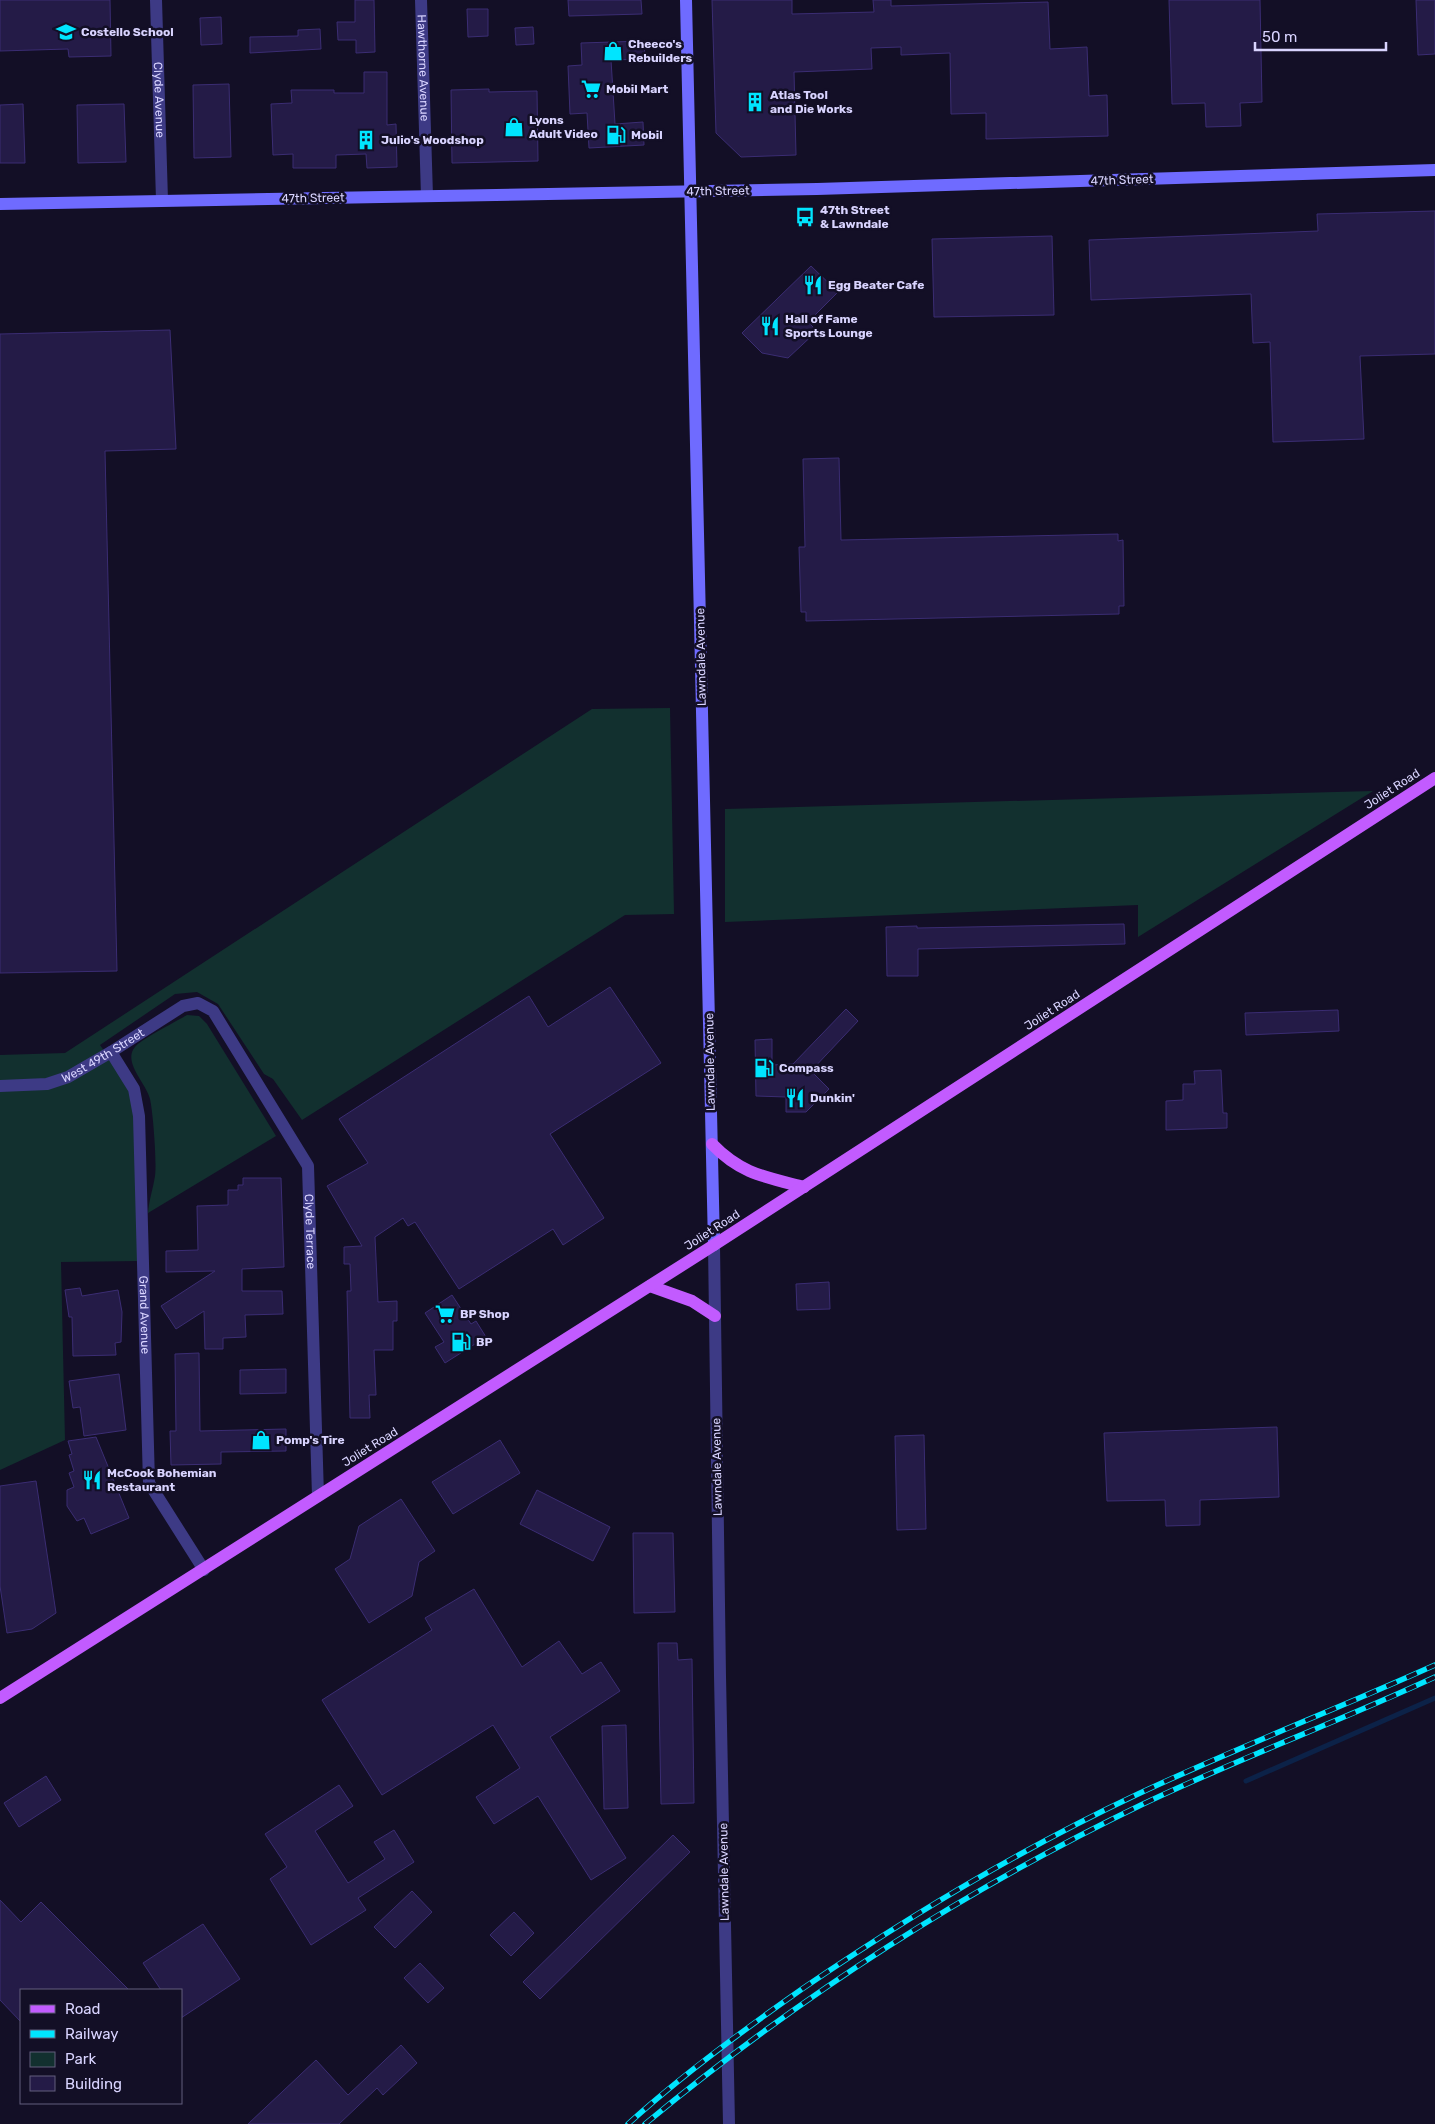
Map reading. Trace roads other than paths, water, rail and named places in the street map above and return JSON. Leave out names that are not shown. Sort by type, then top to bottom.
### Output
[{"type":"main road","name":"Lawndale Avenue","points":[[686,0],[714,1245]]},
{"type":"main road","name":"47th Street","points":[[0,204],[817,189],[1435,170]]},
{"type":"main road","name":"Joliet Road","points":[[0,1698],[714,1245],[1435,778]]},
{"type":"main road","points":[[712,1144],[720,1153],[754,1174],[804,1187]]},
{"type":"main road","points":[[650,1286],[692,1301],[715,1316]]},
{"type":"street","name":"Clyde Avenue","points":[[156,0],[162,200]]},
{"type":"street","name":"Hawthorne Avenue","points":[[421,0],[427,196]]},
{"type":"street","name":"West 49th Street","points":[[0,1086],[57,1082],[111,1052],[183,1006],[198,1003]]},
{"type":"street","name":"Clyde Terrace","points":[[198,1003],[213,1011],[308,1166],[318,1496]]},
{"type":"street","name":"Grand Avenue","points":[[111,1052],[134,1088],[139,1116],[150,1483],[204,1570]]},
{"type":"street","name":"Lawndale Avenue","points":[[714,1245],[729,2124]]},
{"type":"waterway","points":[[1246,1781],[1435,1698]]},
{"type":"railway","points":[[628,2124],[713,2054],[802,1989],[883,1935],[1008,1861],[1094,1815],[1175,1777],[1435,1665]]},
{"type":"railway","points":[[645,2124],[762,2033],[822,1990],[883,1950],[1010,1873],[1075,1838],[1177,1788],[1435,1677]]},
{"type":"place","name":"Costello School","points":[[66,32]]},
{"type":"place","name":"Cheeco's Rebuilders","points":[[613,51]]},
{"type":"place","name":"Mobil Mart","points":[[591,89]]},
{"type":"place","name":"Atlas Tool and Die Works","points":[[755,102]]},
{"type":"place","name":"Lyons Adult Video","points":[[514,127]]},
{"type":"place","name":"Mobil","points":[[616,135]]},
{"type":"place","name":"Julio's Woodshop","points":[[366,140]]},
{"type":"place","name":"47th Street & Lawndale","points":[[805,217]]},
{"type":"place","name":"Egg Beater Cafe","points":[[813,285]]},
{"type":"place","name":"Hall of Fame Sports Lounge","points":[[770,326]]},
{"type":"place","name":"Compass","points":[[764,1068]]},
{"type":"place","name":"Dunkin'","points":[[795,1098]]},
{"type":"place","name":"BP Shop","points":[[445,1314]]},
{"type":"place","name":"BP","points":[[461,1342]]},
{"type":"place","name":"Pomp's Tire","points":[[261,1440]]},
{"type":"place","name":"McCook Bohemian Restaurant","points":[[92,1480]]}]
